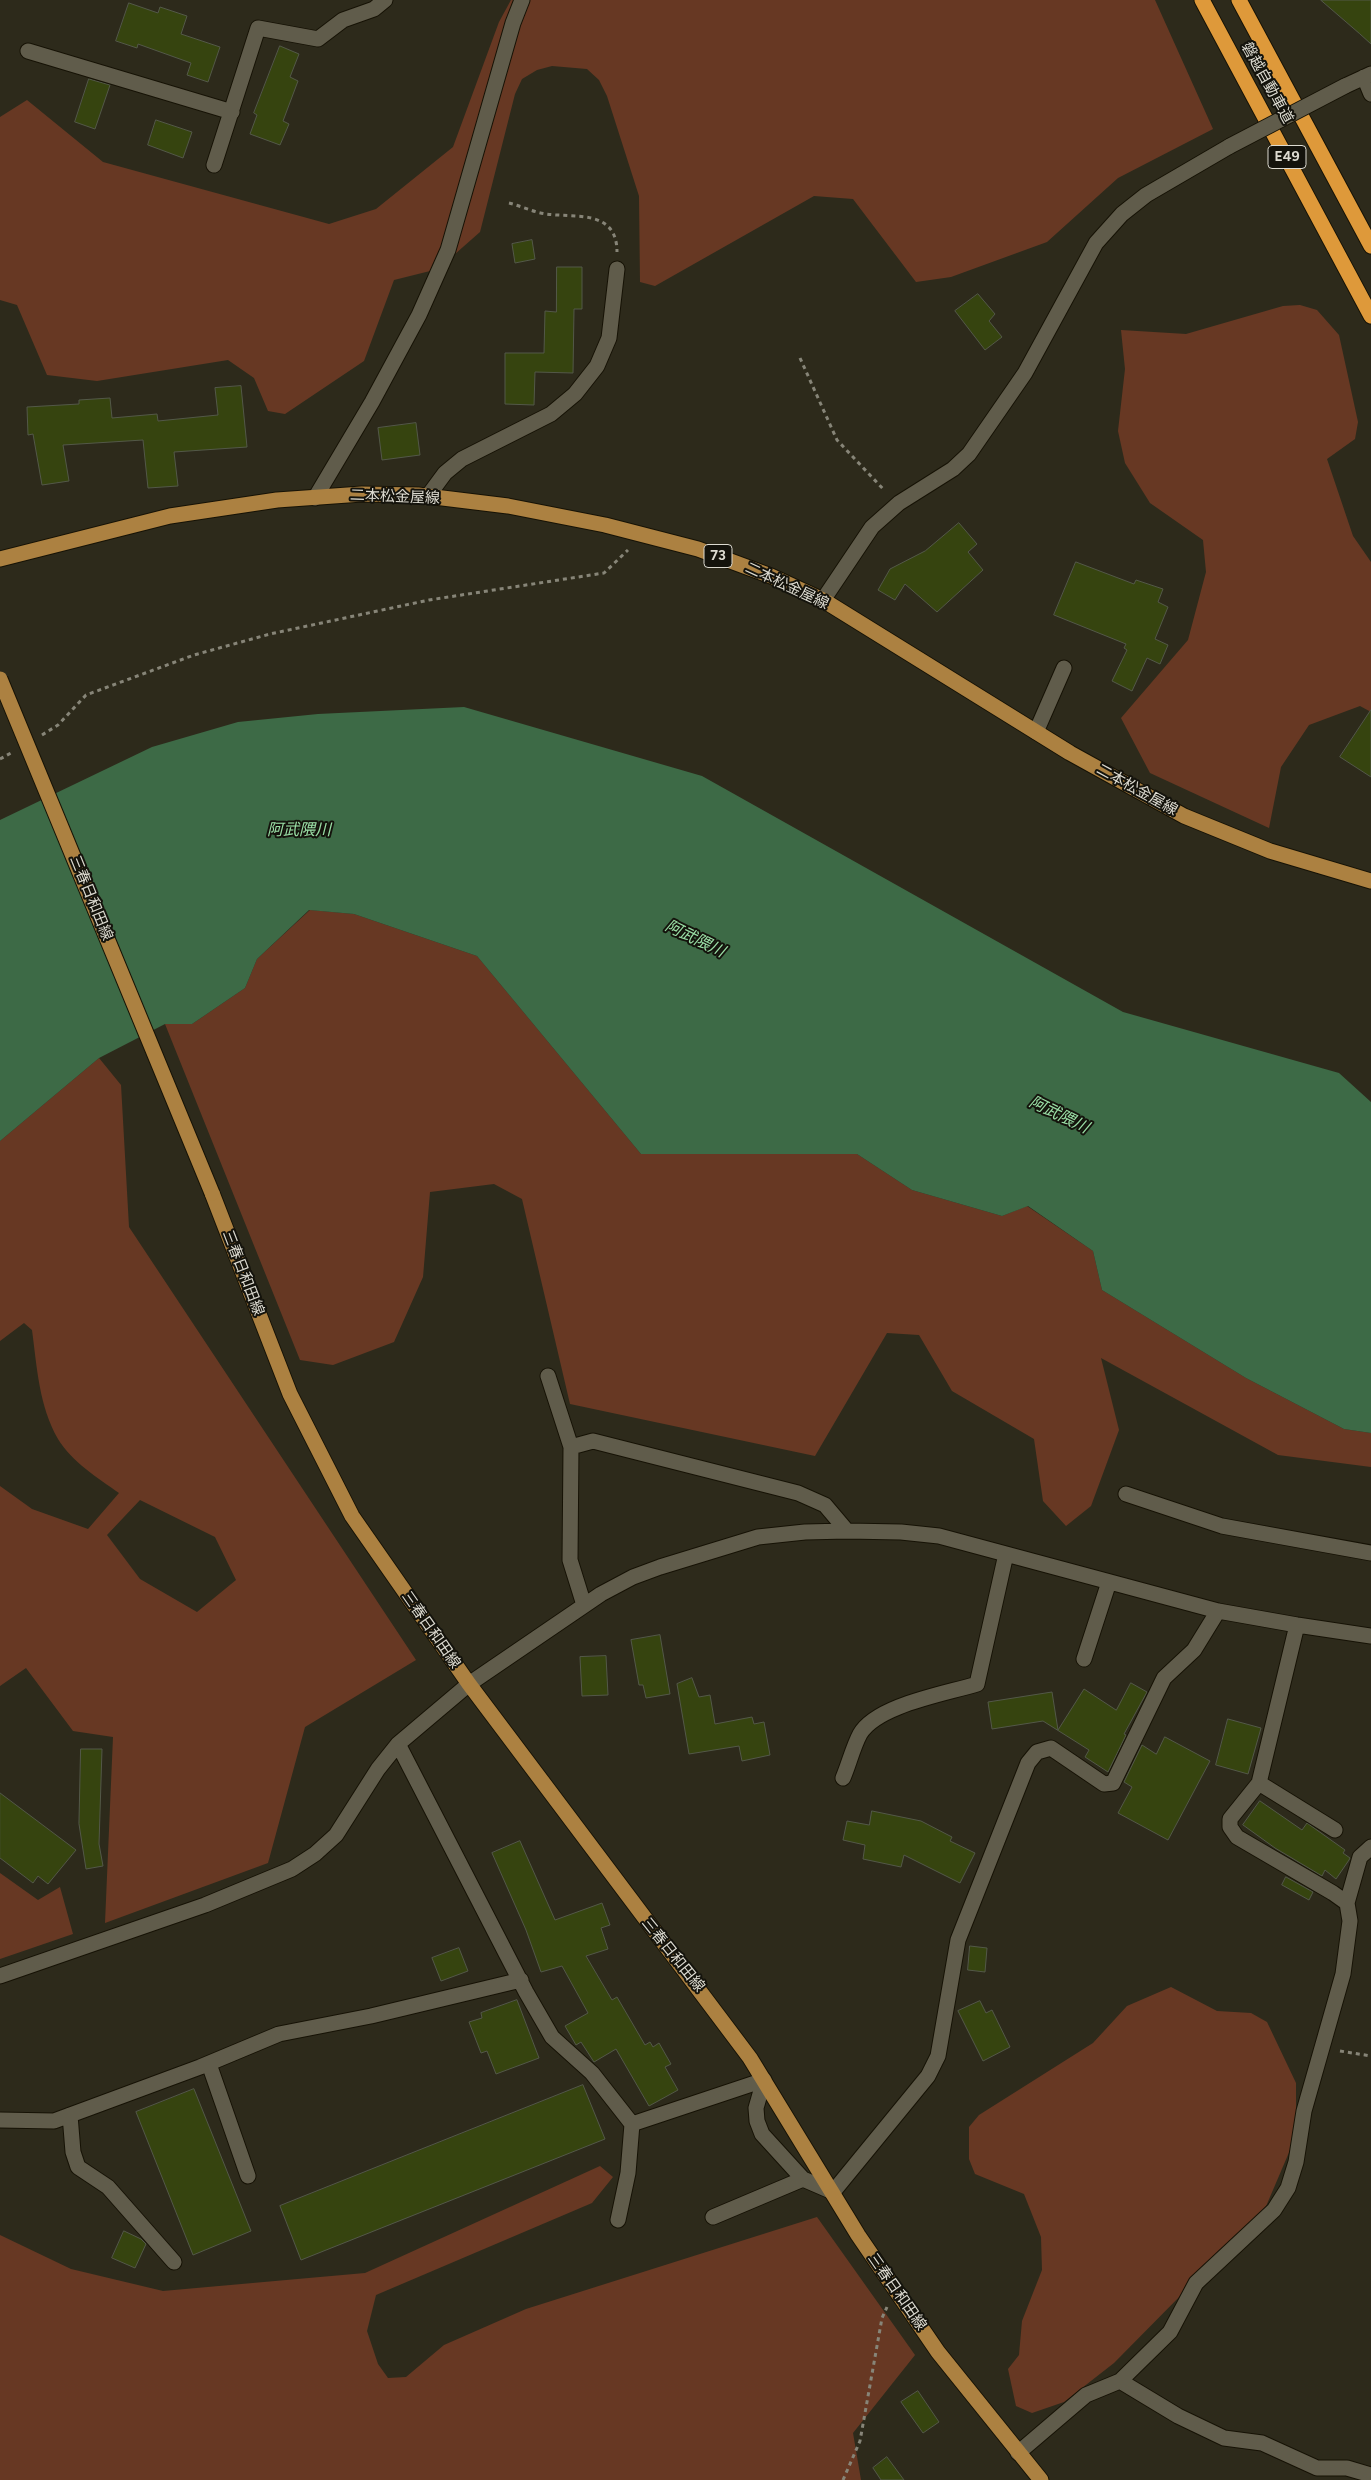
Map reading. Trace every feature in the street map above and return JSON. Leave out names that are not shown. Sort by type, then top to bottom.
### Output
[{"type":"highway","name":"磐越自動車道","points":[[1202,0],[1371,316]]},
{"type":"highway","name":"磐越自動車道","points":[[1239,0],[1371,246]]},
{"type":"main road","name":"二本松金屋線","points":[[0,559],[170,516],[277,500],[362,494],[428,496],[508,506],[605,525],[698,549],[771,576],[823,600],[1036,732],[1184,816],[1270,851],[1371,881]]},
{"type":"main road","name":"三春日和田線","points":[[0,679],[212,1193],[290,1394],[352,1516],[469,1684],[644,1919],[705,1995],[764,2080],[858,2235],[938,2352],[1040,2480]]},
{"type":"street","points":[[360,0],[379,4]]},
{"type":"street","points":[[315,498],[372,402],[419,315],[448,250],[513,23],[522,0]]},
{"type":"street","points":[[214,165],[258,28],[318,39],[344,20],[379,4]]},
{"type":"street","points":[[28,51],[232,112]]},
{"type":"street","points":[[823,600],[872,527],[899,503],[953,469],[970,454],[1025,373],[1096,243],[1122,214],[1146,194],[1230,146],[1367,75],[1371,94]]},
{"type":"street","points":[[428,496],[445,473],[462,458],[552,414],[575,394],[597,366],[609,338],[617,269]]},
{"type":"street","points":[[1036,732],[1064,668]]},
{"type":"street","points":[[548,1376],[571,1446],[570,1560],[584,1605]]},
{"type":"street","points":[[571,1446],[593,1442],[798,1493],[825,1505],[846,1532]]},
{"type":"street","points":[[1126,1494],[1222,1526],[1371,1553]]},
{"type":"street","points":[[0,1976],[205,1905],[292,1869],[315,1854],[336,1835],[378,1769],[398,1744],[469,1684],[584,1605],[633,1577],[758,1537],[805,1532],[901,1532],[939,1536],[1218,1611],[1371,1636]]},
{"type":"street","points":[[843,1778],[860,1734],[871,1722],[893,1710],[977,1684],[1006,1554]]},
{"type":"street","points":[[1084,1659],[1109,1582]]},
{"type":"street","points":[[764,2080],[756,2108],[757,2121],[762,2134],[803,2178],[833,2192],[928,2076],[938,2056],[958,1940],[1028,1763],[1037,1752],[1051,1748],[1104,1784],[1113,1783],[1164,1678],[1194,1650],[1218,1611]]},
{"type":"street","points":[[1297,1625],[1259,1783],[1230,1819],[1230,1827],[1237,1837],[1347,1903]]},
{"type":"street","points":[[398,1744],[552,2036],[592,2074],[632,2124],[628,2173],[618,2220]]},
{"type":"street","points":[[1259,1783],[1335,1830]]},
{"type":"street","points":[[1018,2453],[1086,2394],[1120,2380],[1170,2332],[1196,2283],[1274,2210],[1288,2188],[1296,2162],[1304,2111],[1343,1974],[1350,1921],[1347,1903],[1360,1857],[1371,1847]]},
{"type":"street","points":[[0,2120],[54,2121],[209,2064],[279,2034],[371,2016],[521,1980]]},
{"type":"street","points":[[209,2064],[248,2176]]},
{"type":"street","points":[[632,2124],[764,2080]]},
{"type":"street","points":[[70,2115],[73,2152],[78,2167],[108,2187],[174,2262]]},
{"type":"street","points":[[713,2217],[803,2178]]},
{"type":"street","points":[[1120,2380],[1178,2416],[1224,2438],[1262,2443],[1317,2468],[1347,2468],[1371,2475]]},
{"type":"path","points":[[508,203],[545,214],[588,217],[606,224],[614,232],[617,269]]},
{"type":"path","points":[[800,358],[837,440],[872,479],[899,503]]},
{"type":"path","points":[[33,740],[58,726],[86,695],[194,654],[270,634],[429,600],[604,573],[643,536]]},
{"type":"path","points":[[0,759],[17,750]]},
{"type":"path","points":[[1322,2048],[1371,2056]]},
{"type":"path","points":[[843,2480],[860,2441],[882,2318],[894,2288]]},
{"type":"shaded area","points":[[511,0],[1155,0],[1213,129],[1118,178],[1047,242],[951,277],[916,282],[853,199],[814,196],[655,286],[640,282],[639,196],[607,96],[599,80],[587,69],[552,66],[537,70],[522,79],[515,94],[480,232],[438,269],[394,280],[364,361],[285,414],[268,411],[254,378],[228,360],[97,381],[47,375],[17,305],[0,300],[0,117],[27,100],[103,162],[329,224],[376,209],[453,147],[499,22]]},
{"type":"shaded area","points":[[1300,305],[1317,310],[1339,335],[1358,422],[1355,439],[1327,459],[1353,536],[1371,562],[1371,712],[1360,706],[1309,725],[1281,767],[1269,828],[1150,773],[1121,718],[1188,640],[1206,572],[1203,540],[1150,503],[1125,463],[1118,431],[1125,369],[1121,330],[1186,334],[1283,306]]},
{"type":"shaded area","points":[[310,910],[354,914],[477,956],[641,1154],[857,1154],[912,1190],[1002,1216],[1027,1206],[1093,1251],[1102,1290],[1246,1378],[1344,1429],[1371,1433],[1371,1467],[1278,1455],[1101,1358],[1119,1430],[1091,1506],[1066,1526],[1043,1501],[1034,1439],[952,1391],[919,1335],[887,1333],[815,1456],[570,1404],[522,1199],[494,1184],[430,1192],[423,1277],[394,1342],[333,1365],[300,1360],[165,1024],[192,1024],[245,988],[257,959]]},
{"type":"shaded area","points":[[99,1058],[121,1085],[129,1227],[416,1660],[305,1727],[268,1863],[105,1923],[113,1737],[73,1731],[26,1668],[0,1686],[0,1486],[32,1509],[88,1529],[119,1493],[70,1455],[58,1439],[43,1400],[37,1372],[32,1330],[24,1323],[0,1341],[0,1141]],"holes":[[[140,1500],[215,1537],[236,1580],[197,1612],[140,1579],[107,1535]]]},
{"type":"shaded area","points":[[0,1873],[38,1900],[60,1887],[73,1934],[0,1959]]},
{"type":"shaded area","points":[[1171,1987],[1217,2011],[1251,2013],[1267,2022],[1296,2083],[1296,2136],[1264,2211],[1114,2363],[1064,2402],[1032,2413],[1016,2406],[1008,2369],[1019,2355],[1022,2321],[1042,2270],[1041,2237],[1024,2194],[975,2174],[969,2159],[969,2127],[979,2115],[1093,2043],[1127,2006]]},
{"type":"shaded area","points":[[600,2166],[613,2177],[592,2203],[376,2295],[367,2331],[378,2364],[388,2378],[406,2377],[444,2345],[526,2309],[817,2217],[915,2355],[853,2433],[861,2480],[0,2480],[0,2235],[71,2269],[163,2291],[365,2273]]},
{"type":"water","name":"阿武隈川","points":[[464,707],[702,776],[1123,1012],[1339,1073],[1371,1102],[1371,1433],[1344,1429],[1246,1378],[1102,1290],[1093,1251],[1028,1206],[1002,1216],[912,1190],[857,1154],[641,1154],[477,956],[354,914],[309,910],[257,959],[245,988],[192,1024],[165,1024],[99,1058],[0,1141],[0,820],[152,747],[238,722],[318,714]]},
{"type":"building","points":[[1321,0],[1371,0],[1371,44],[1360,34]]},
{"type":"building","points":[[129,3],[158,13],[160,7],[187,16],[181,34],[220,47],[208,82],[187,75],[191,63],[138,44],[137,48],[116,41]]},
{"type":"building","points":[[280,46],[299,54],[290,77],[298,81],[283,121],[289,124],[280,145],[250,134],[257,115],[254,113]]},
{"type":"building","points":[[89,79],[110,85],[95,129],[75,122]]},
{"type":"building","points":[[156,120],[192,132],[183,158],[148,145]]},
{"type":"building","points":[[532,240],[535,259],[515,263],[512,244]]},
{"type":"building","points":[[557,267],[582,267],[582,309],[574,309],[573,373],[535,372],[534,405],[505,404],[505,353],[544,353],[545,311],[556,312]]},
{"type":"building","points":[[978,294],[995,314],[989,321],[1002,337],[985,350],[955,311]]},
{"type":"building","points":[[241,386],[247,447],[174,452],[178,486],[148,488],[143,440],[63,445],[69,481],[42,485],[33,434],[28,435],[27,407],[79,404],[79,400],[110,398],[112,418],[157,414],[158,421],[218,415],[215,388]]},
{"type":"building","points":[[416,423],[420,455],[382,460],[378,428]]},
{"type":"building","points":[[959,523],[977,544],[968,552],[983,570],[937,612],[905,584],[895,600],[878,590],[890,569],[925,551]]},
{"type":"building","points":[[1076,562],[1134,584],[1136,580],[1163,589],[1158,602],[1168,607],[1155,639],[1168,645],[1160,664],[1147,658],[1132,691],[1112,681],[1127,650],[1124,648],[1126,644],[1054,615]]},
{"type":"building","points":[[1371,710],[1371,777],[1340,757]]},
{"type":"building","points":[[660,1635],[670,1694],[646,1698],[643,1685],[639,1685],[631,1640]]},
{"type":"building","points":[[606,1656],[608,1695],[582,1696],[580,1657]]},
{"type":"building","points":[[692,1678],[699,1697],[710,1695],[715,1724],[752,1717],[754,1724],[764,1722],[770,1755],[742,1761],[739,1746],[689,1754],[677,1684]]},
{"type":"building","points":[[1131,1683],[1147,1692],[1124,1734],[1126,1735],[1108,1772],[1085,1757],[1089,1750],[1043,1721],[992,1729],[988,1702],[1052,1692],[1058,1730],[1084,1689],[1116,1710]]},
{"type":"building","points":[[1228,1719],[1261,1728],[1248,1774],[1216,1765]]},
{"type":"building","points":[[1165,1737],[1210,1761],[1168,1840],[1118,1813],[1132,1787],[1124,1782],[1142,1745],[1156,1754]]},
{"type":"building","points":[[81,1749],[102,1749],[99,1844],[103,1866],[86,1869],[79,1824]]},
{"type":"building","points":[[0,1793],[76,1850],[48,1884],[38,1876],[33,1883],[0,1858]]},
{"type":"building","points":[[1260,1801],[1302,1830],[1307,1823],[1345,1850],[1343,1853],[1350,1858],[1336,1879],[1325,1870],[1322,1876],[1275,1848],[1243,1825]]},
{"type":"building","points":[[872,1811],[921,1821],[952,1837],[950,1841],[975,1853],[960,1883],[904,1855],[901,1867],[863,1859],[865,1845],[843,1840],[847,1821],[869,1825]]},
{"type":"building","points":[[520,1841],[555,1920],[602,1903],[610,1925],[601,1928],[608,1949],[586,1956],[612,2000],[617,1997],[645,2045],[650,2042],[653,2047],[659,2043],[671,2064],[665,2067],[678,2090],[649,2106],[616,2049],[594,2062],[581,2042],[576,2045],[565,2026],[588,2013],[562,1966],[541,1972],[526,1930],[492,1853]]},
{"type":"building","points":[[1286,1877],[1313,1892],[1309,1900],[1282,1885]]},
{"type":"building","points":[[970,1946],[987,1948],[985,1972],[968,1970]]},
{"type":"building","points":[[459,1948],[468,1971],[441,1981],[432,1958]]},
{"type":"building","points":[[517,2000],[539,2058],[496,2074],[487,2051],[481,2053],[469,2022],[482,2018],[481,2013]]},
{"type":"building","points":[[980,2001],[986,2013],[992,2010],[1010,2047],[983,2061],[958,2011]]},
{"type":"building","points":[[583,2085],[605,2139],[301,2260],[280,2206]]},
{"type":"building","points":[[194,2089],[251,2231],[193,2255],[136,2112]]},
{"type":"building","points":[[124,2231],[141,2239],[146,2244],[135,2268],[112,2258]]},
{"type":"building","points":[[918,2391],[939,2422],[923,2433],[901,2402]]},
{"type":"building","points":[[887,2457],[904,2480],[881,2480],[873,2468]]}]
